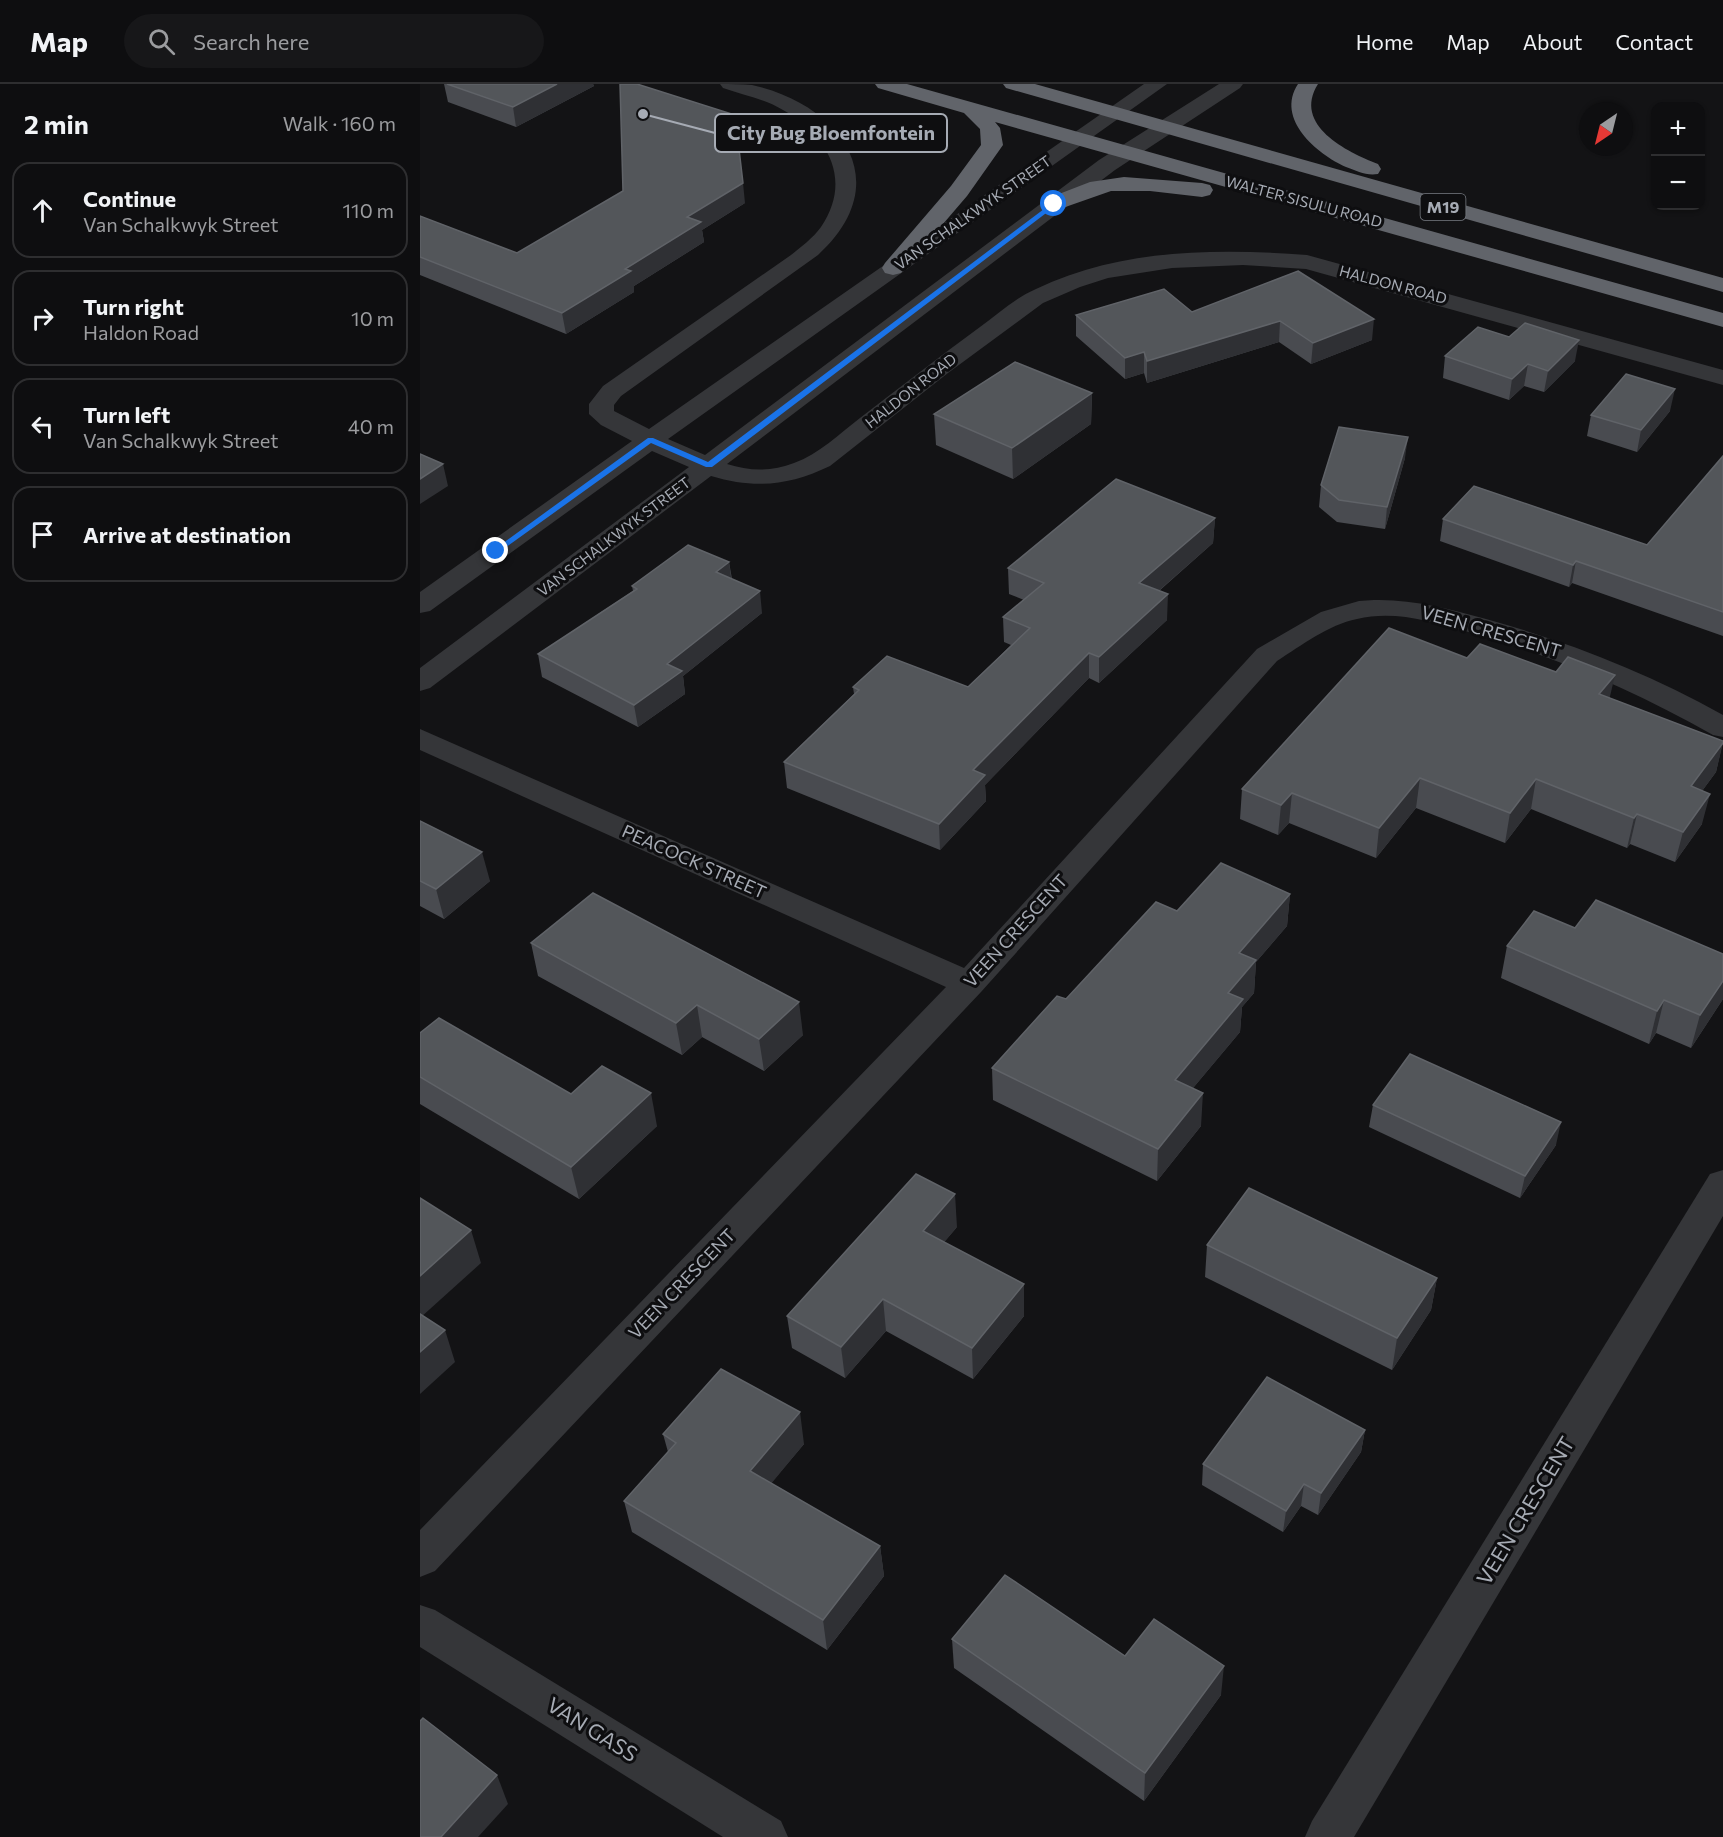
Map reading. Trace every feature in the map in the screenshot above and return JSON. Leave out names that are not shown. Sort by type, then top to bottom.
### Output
[{"type":"highway","name":"WALTER SISULU ROAD","points":[[885,84],[1723,320]]},
{"type":"highway","name":"WALTER SISULU ROAD","points":[[1013,84],[1575,245],[1723,285]]},
{"type":"highway","points":[[1308,84],[1302,92],[1299,109],[1314,138],[1330,151],[1397,181],[1575,245]]},
{"type":"highway","points":[[893,268],[959,191],[992,145],[990,128],[972,109]]},
{"type":"highway","points":[[1054,204],[1099,187],[1135,183],[1244,196],[1395,227]]},
{"type":"street","name":"HALDON ROAD","points":[[730,84],[790,105],[817,124],[831,138],[839,152],[847,168],[849,188],[844,207],[829,232],[795,262],[612,391],[601,404],[602,414],[610,420],[709,466],[748,477],[771,477],[803,470],[821,461],[946,363],[1041,294],[1071,281],[1118,270],[1166,263],[1262,258],[1307,262],[1723,378]]},
{"type":"street","name":"VAN SCHALKWYK STREET","points":[[420,605],[893,268],[1157,84]]},
{"type":"street","name":"VAN SCHALKWYK STREET","points":[[420,682],[1054,204],[1165,126],[1233,84]]},
{"type":"street","name":"VEEN CRESCENT","points":[[420,1558],[969,984],[1267,655],[1328,618],[1373,608],[1422,610],[1498,630],[1559,650],[1690,709],[1723,728]]},
{"type":"street","name":"PEACOCK STREET","points":[[420,740],[969,984]]},
{"type":"street","name":"VEEN CRESCENT","points":[[1328,1837],[1723,1184]]},
{"type":"street","name":"VAN GASS","points":[[420,1624],[765,1837]]},
{"type":"building","points":[[447,84],[557,84],[513,107]]},
{"type":"building","points":[[620,84],[637,84],[735,115],[743,183],[687,217],[701,222],[625,269],[631,271],[562,313],[420,257],[420,216],[517,253],[623,191]]},
{"type":"building","points":[[1298,271],[1374,319],[1313,343],[1280,321],[1147,361],[1144,352],[1125,358],[1076,315],[1164,289],[1192,312]]},
{"type":"building","points":[[1525,323],[1579,340],[1548,371],[1528,364],[1512,379],[1445,356],[1478,327],[1509,337]]},
{"type":"building","points":[[1015,362],[1092,393],[1012,448],[934,414]]},
{"type":"building","points":[[1626,374],[1675,389],[1641,430],[1591,415]]},
{"type":"building","points":[[1339,427],[1408,437],[1387,507],[1339,500],[1321,485]]},
{"type":"building","points":[[420,454],[443,464],[420,479]]},
{"type":"building","points":[[1723,456],[1723,612],[1576,561],[1573,565],[1443,519],[1474,486],[1647,545]]},
{"type":"building","points":[[1116,479],[1215,518],[1139,583],[1168,594],[1099,657],[1089,653],[973,770],[985,775],[939,824],[784,762],[859,690],[853,687],[887,656],[968,687],[1030,628],[1003,617],[1044,583],[1008,568]]},
{"type":"building","points":[[688,545],[729,562],[716,572],[760,591],[667,664],[682,671],[634,705],[538,654],[637,589],[632,586]]},
{"type":"building","points":[[1389,628],[1467,658],[1480,644],[1556,672],[1568,657],[1615,675],[1599,694],[1723,741],[1691,786],[1710,794],[1683,832],[1637,814],[1634,818],[1536,779],[1510,813],[1420,778],[1379,828],[1292,793],[1281,805],[1242,789]]},
{"type":"building","points":[[420,821],[482,852],[436,889],[420,881]]},
{"type":"building","points":[[1221,863],[1290,894],[1239,953],[1256,960],[1228,993],[1243,999],[1175,1080],[1203,1093],[1158,1149],[992,1068],[1057,996],[1066,999],[1156,902],[1177,911]]},
{"type":"building","points":[[593,893],[799,1002],[759,1039],[697,1005],[676,1023],[531,943]]},
{"type":"building","points":[[1596,900],[1723,954],[1723,981],[1700,1015],[1664,1000],[1657,1011],[1507,946],[1534,911],[1575,928]]},
{"type":"building","points":[[439,1018],[571,1094],[602,1066],[651,1093],[571,1167],[420,1077],[420,1033]]},
{"type":"building","points":[[1410,1054],[1561,1122],[1525,1176],[1373,1105]]},
{"type":"building","points":[[916,1174],[955,1194],[923,1231],[1024,1284],[972,1348],[883,1299],[841,1347],[787,1316]]},
{"type":"building","points":[[1249,1188],[1437,1278],[1397,1338],[1207,1245]]},
{"type":"building","points":[[420,1198],[471,1230],[420,1276]]},
{"type":"building","points":[[420,1314],[445,1330],[420,1352]]},
{"type":"building","points":[[721,1369],[800,1412],[750,1471],[880,1546],[823,1620],[624,1501],[676,1443],[663,1434]]},
{"type":"building","points":[[1267,1377],[1365,1430],[1321,1493],[1304,1484],[1286,1511],[1203,1464]]},
{"type":"building","points":[[1005,1575],[1125,1656],[1154,1619],[1224,1666],[1145,1773],[952,1639]]},
{"type":"building","points":[[423,1718],[497,1775],[441,1837],[420,1837],[420,1721]]},
{"type":"place","name":"City Bug Bloemfontein","points":[[643,114]]},
{"type":"route","points":[[496,551],[650,440],[709,466],[1054,204]]}]
